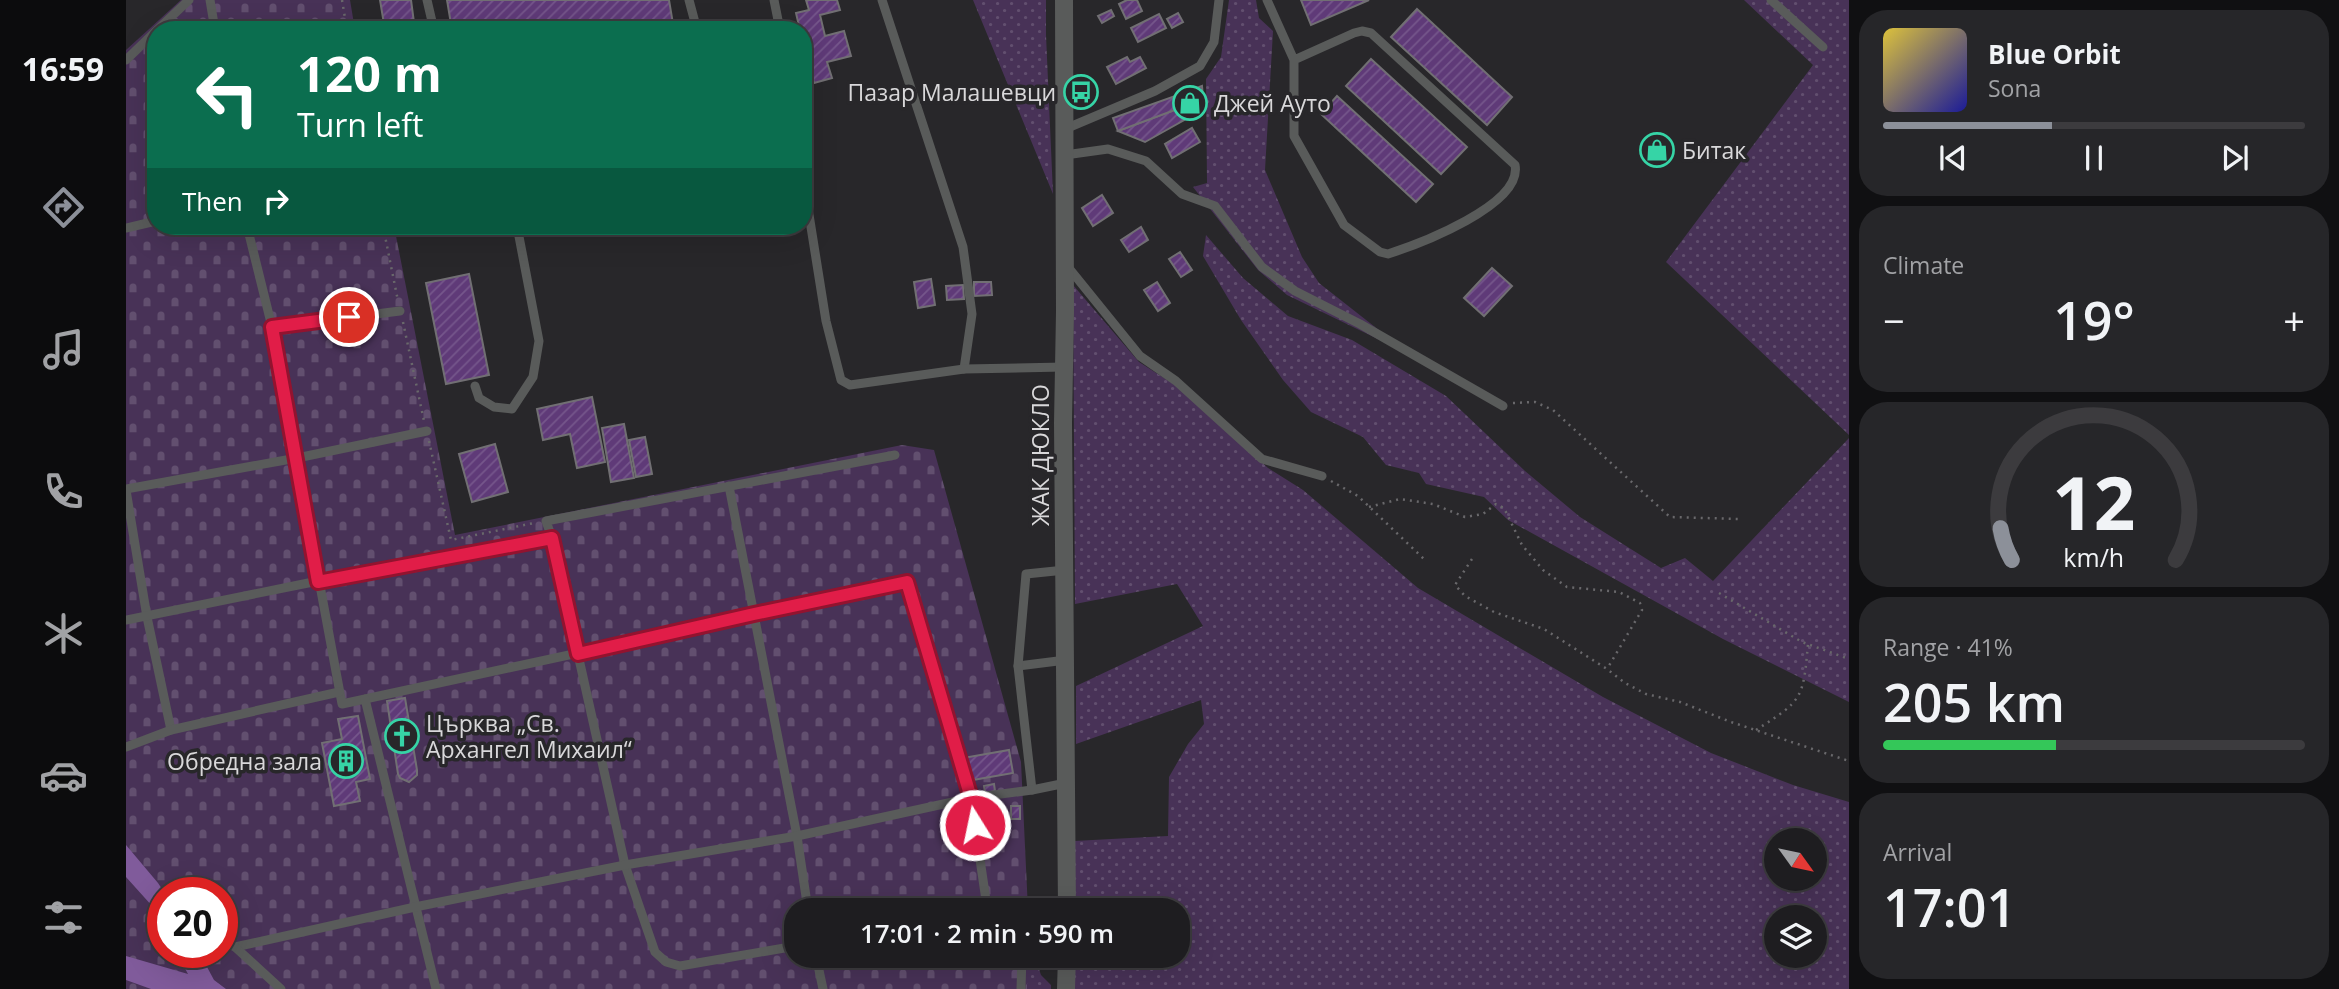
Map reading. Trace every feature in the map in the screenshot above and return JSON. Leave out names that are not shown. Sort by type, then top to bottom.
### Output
[{"type":"street","name":"ЖАК ДЮКЛО","points":[[1064,0],[1066,898]]},
{"type":"street","points":[[1066,968],[1066,989]]},
{"type":"lane","points":[[167,21],[189,0]]},
{"type":"lane","points":[[210,0],[214,21]]},
{"type":"lane","points":[[427,0],[432,21]]},
{"type":"lane","points":[[689,0],[695,21]]},
{"type":"lane","points":[[774,0],[778,21]]},
{"type":"lane","points":[[881,0],[963,247],[972,314],[964,369]]},
{"type":"lane","points":[[1065,129],[1155,91],[1200,66],[1214,42],[1219,0]]},
{"type":"lane","points":[[1267,0],[1293,60],[1294,136],[1343,225],[1380,252],[1388,254],[1478,216],[1509,189],[1517,174],[1515,166],[1371,33],[1354,33],[1293,60]]},
{"type":"lane","points":[[1771,0],[1823,47]]},
{"type":"lane","points":[[126,60],[147,40]]},
{"type":"lane","points":[[1065,155],[1108,149],[1146,161],[1182,194],[1215,206],[1262,267],[1295,291],[1360,324],[1503,406]]},
{"type":"lane","points":[[126,228],[147,223]]},
{"type":"lane","points":[[812,233],[826,321],[841,380],[850,385],[964,369],[1064,368]]},
{"type":"lane","points":[[249,235],[272,327],[342,704],[907,582],[971,798],[986,898]]},
{"type":"lane","points":[[475,386],[479,398],[494,407],[512,409],[533,377],[539,341],[519,235]]},
{"type":"lane","points":[[1065,263],[1140,356],[1176,381],[1262,458],[1322,475]]},
{"type":"lane","points":[[272,327],[400,311]]},
{"type":"lane","points":[[171,730],[147,617],[126,489],[426,431]]},
{"type":"lane","points":[[784,948],[680,966],[666,962],[655,952],[625,865],[546,521],[895,455]]},
{"type":"lane","points":[[729,486],[797,835],[806,898]]},
{"type":"lane","points":[[126,620],[552,538]]},
{"type":"lane","points":[[1032,790],[1018,666],[1026,573],[1065,570]]},
{"type":"lane","points":[[1018,666],[1066,660]]},
{"type":"lane","points":[[126,747],[171,730],[339,692]]},
{"type":"lane","points":[[365,699],[436,989]]},
{"type":"lane","points":[[281,989],[235,947],[415,906],[797,835],[971,798],[1066,783]]},
{"type":"lane","points":[[819,968],[823,989]]},
{"type":"lane","points":[[1021,989],[1022,968]]},
{"type":"path","points":[[342,0],[346,21]]},
{"type":"path","points":[[385,235],[452,540],[546,521]]},
{"type":"path","points":[[1503,406],[1535,402],[1553,410],[1670,516],[1738,519]]},
{"type":"path","points":[[1322,475],[1358,496],[1425,560]]},
{"type":"path","points":[[1369,507],[1400,499],[1433,504],[1465,517],[1483,514],[1496,505],[1504,508],[1522,545],[1543,570],[1567,587],[1619,592],[1640,603],[1642,610],[1607,669]]},
{"type":"path","points":[[1472,559],[1455,585],[1465,596],[1494,612],[1544,628],[1625,683],[1646,694],[1680,702],[1756,731],[1849,761]]},
{"type":"path","points":[[1719,593],[1808,644],[1849,659]]},
{"type":"path","points":[[1756,731],[1788,709],[1801,694],[1808,644]]},
{"type":"green space","points":[[181,0],[350,0],[354,21],[158,21]]},
{"type":"green space","points":[[973,0],[1046,0],[1053,194]]},
{"type":"green space","points":[[1229,0],[1256,0],[1259,18],[1273,31],[1265,170],[1302,257],[1319,283],[1389,338],[1384,342],[1287,295],[1258,270],[1193,187],[1207,183],[1206,79],[1221,57]]},
{"type":"green space","points":[[1744,0],[1849,0],[1849,435],[1666,262],[1813,65]]},
{"type":"green space","points":[[147,31],[147,235],[396,235],[455,535],[902,445],[934,450],[1021,762],[1027,898],[784,898],[784,968],[1027,968],[1027,989],[126,989],[126,50]]},
{"type":"green space","points":[[1206,235],[1243,278],[1288,316],[1352,340],[1446,396],[1525,471],[1580,517],[1661,568],[1685,558],[1713,581],[1849,438],[1849,702],[1723,639],[1508,520],[1484,497],[1426,484],[1419,473],[1386,465],[1363,437],[1311,412],[1283,380],[1241,320],[1203,256]]},
{"type":"green space","points":[[1073,285],[1139,362],[1175,385],[1268,468],[1303,490],[1418,588],[1603,697],[1711,753],[1793,785],[1849,802],[1849,989],[1072,989],[1073,968],[1190,968],[1190,898],[1073,898],[1074,841],[1168,836],[1169,777],[1188,744],[1204,724],[1201,700],[1076,744],[1076,686],[1203,626],[1177,584],[1075,604]]},
{"type":"green space","points":[[1027,968],[1039,968],[1041,975],[1051,985],[1051,989],[1027,989]]},
{"type":"shaded area","points":[[126,845],[153,877],[147,877],[147,900],[126,877]]},
{"type":"shaded area","points":[[126,956],[147,962],[147,968],[167,968],[188,974],[185,968],[208,968],[214,980],[226,989],[151,989],[126,980]]},
{"type":"building","points":[[380,0],[411,0],[414,21],[384,21]]},
{"type":"building","points":[[447,0],[669,0],[672,21],[450,21]]},
{"type":"building","points":[[806,0],[837,0],[840,10],[820,15],[825,36],[844,31],[851,56],[827,62],[832,78],[814,83],[812,21],[798,21],[796,13],[809,10]]},
{"type":"building","points":[[1127,0],[1137,0],[1142,11],[1126,19],[1119,4]]},
{"type":"building","points":[[1301,0],[1369,0],[1311,25]]},
{"type":"building","points":[[1417,9],[1512,97],[1487,125],[1391,37]]},
{"type":"building","points":[[1111,10],[1114,16],[1102,23],[1098,16]]},
{"type":"building","points":[[1178,13],[1183,22],[1172,28],[1167,19]]},
{"type":"building","points":[[1159,14],[1166,28],[1138,42],[1131,28]]},
{"type":"building","points":[[1127,57],[1130,62],[1140,57],[1146,68],[1116,84],[1107,67]]},
{"type":"building","points":[[1371,59],[1467,147],[1441,174],[1346,86]]},
{"type":"building","points":[[1202,86],[1204,109],[1145,142],[1118,131],[1183,107],[1178,95]]},
{"type":"building","points":[[1178,95],[1183,107],[1118,131],[1113,118]]},
{"type":"building","points":[[1337,96],[1433,184],[1416,202],[1321,114]]},
{"type":"building","points":[[1192,128],[1200,142],[1172,158],[1165,144]]},
{"type":"building","points":[[1102,195],[1113,213],[1093,226],[1082,208]]},
{"type":"building","points":[[1141,227],[1148,240],[1129,252],[1121,240]]},
{"type":"building","points":[[1180,252],[1192,270],[1181,277],[1169,259]]},
{"type":"building","points":[[1492,268],[1512,286],[1484,316],[1464,298]]},
{"type":"building","points":[[469,274],[489,375],[446,384],[426,283]]},
{"type":"building","points":[[931,279],[935,305],[918,308],[914,282]]},
{"type":"building","points":[[974,282],[991,282],[992,295],[974,296]]},
{"type":"building","points":[[1157,282],[1170,303],[1158,311],[1144,290]]},
{"type":"building","points":[[963,285],[964,299],[947,300],[946,286]]},
{"type":"building","points":[[592,397],[605,462],[577,468],[570,434],[543,440],[537,409]]},
{"type":"building","points":[[624,424],[634,478],[611,482],[602,428]]},
{"type":"building","points":[[645,437],[652,474],[636,477],[629,440]]},
{"type":"building","points":[[495,444],[508,492],[472,502],[459,454]]},
{"type":"building","name":"Църква „Св. Архангел Михаил“","points":[[405,698],[417,770],[417,775],[409,782],[398,774],[387,701]]},
{"type":"building","name":"Обредна зала","points":[[358,716],[370,779],[356,782],[360,801],[334,806],[322,743],[342,739],[338,719]]},
{"type":"building","points":[[1009,750],[1013,773],[967,781],[963,758]]},
{"type":"building","points":[[994,784],[995,791],[985,793],[984,786]]},
{"type":"building","points":[[1011,806],[1020,806],[1020,819],[1011,819]]},
{"type":"place","name":"Пазар Малашевци","points":[[1081,92]]},
{"type":"place","name":"Джей Ауто","points":[[1190,103]]},
{"type":"place","name":"Битак","points":[[1657,150]]},
{"type":"place","name":"Църква „Св. Архангел Михаил“","points":[[402,736]]},
{"type":"place","name":"Обредна зала","points":[[346,761]]},
{"type":"route","points":[[349,317],[272,327],[318,582],[552,538],[578,654],[907,582],[971,798],[975,825]]}]
